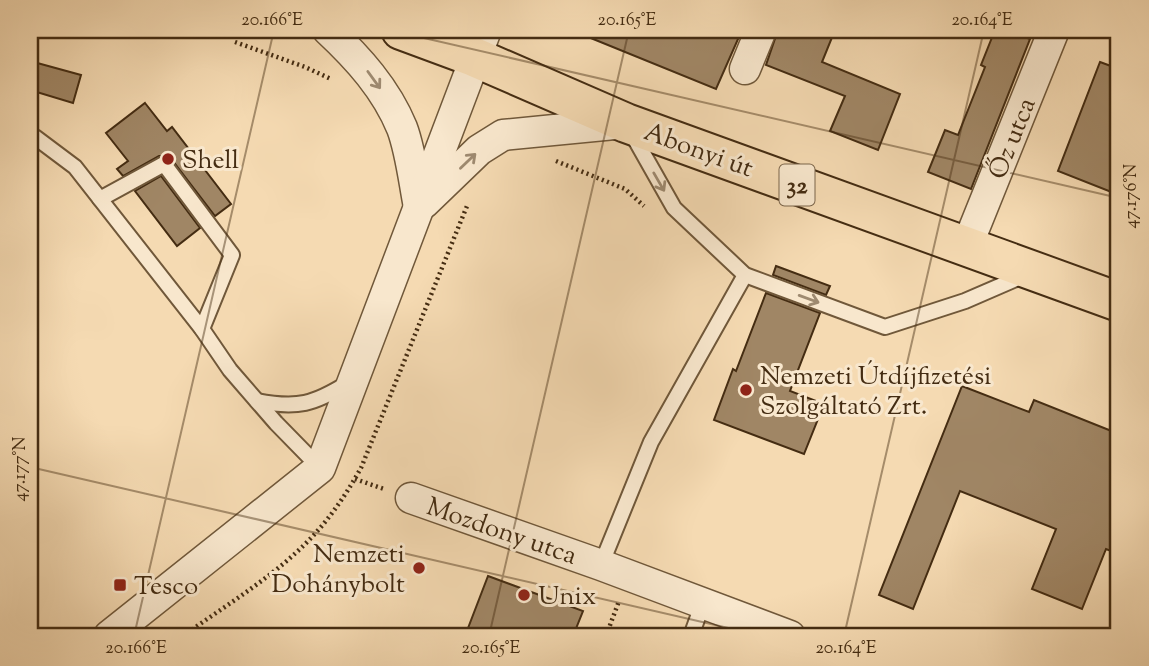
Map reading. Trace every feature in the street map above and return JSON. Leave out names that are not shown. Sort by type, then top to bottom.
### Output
[{"type":"main road","name":"Abonyi út","points":[[401,30],[480,43],[626,123],[1119,302]]},
{"type":"street","points":[[328,30],[356,57],[387,98],[403,130],[419,208]]},
{"type":"street","points":[[745,69],[761,30]]},
{"type":"street","name":"Őz utca","points":[[967,246],[1054,30]]},
{"type":"street","points":[[109,636],[320,468],[480,43]]},
{"type":"street","points":[[419,208],[479,150],[503,135],[626,123]]},
{"type":"street","name":"Mozdony utca","points":[[411,498],[790,636]]},
{"type":"lane","points":[[626,123],[674,208],[745,275],[885,327],[965,302],[1035,271]]},
{"type":"lane","points":[[30,135],[75,167],[202,329],[230,370],[320,468]]},
{"type":"lane","points":[[100,199],[164,164],[232,255],[202,329]]},
{"type":"lane","points":[[601,565],[651,442],[745,275]]},
{"type":"lane","points":[[257,401],[282,406],[320,400],[353,380]]},
{"type":"lane","points":[[691,636],[703,603]]},
{"type":"building","points":[[571,30],[742,30],[716,89]]},
{"type":"building","points":[[778,30],[835,30],[822,62],[900,94],[878,150],[830,131],[845,96],[766,65]]},
{"type":"building","points":[[995,30],[1006,30],[1030,39],[971,189],[928,172],[945,130],[958,135],[985,67],[981,65]]},
{"type":"building","points":[[30,61],[81,75],[73,103],[30,90]]},
{"type":"building","points":[[1100,62],[1119,69],[1119,195],[1058,171]]},
{"type":"building","points":[[145,103],[167,131],[172,127],[231,204],[215,216],[169,156],[159,156],[123,176],[117,169],[128,161],[106,133]]},
{"type":"building","points":[[161,176],[200,228],[177,246],[135,191]]},
{"type":"building","points":[[776,266],[830,286],[826,295],[773,275]]},
{"type":"building","points":[[766,293],[820,313],[790,391],[824,404],[804,454],[714,420]]},
{"type":"building","points":[[962,386],[1029,412],[1034,400],[1119,434],[1119,554],[1106,549],[1082,609],[1032,589],[1056,529],[960,491],[913,609],[879,595]]},
{"type":"building","points":[[488,576],[583,611],[573,636],[465,636]]},
{"type":"place","name":"Shell","points":[[168,159]]},
{"type":"place","name":"Nemzeti Útdíjfizetési Szolgáltató Zrt.","points":[[746,390]]},
{"type":"place","name":"Nemzeti Dohánybolt","points":[[419,568]]},
{"type":"place","name":"Tesco","points":[[120,585]]},
{"type":"place","name":"Unix","points":[[524,595]]}]
